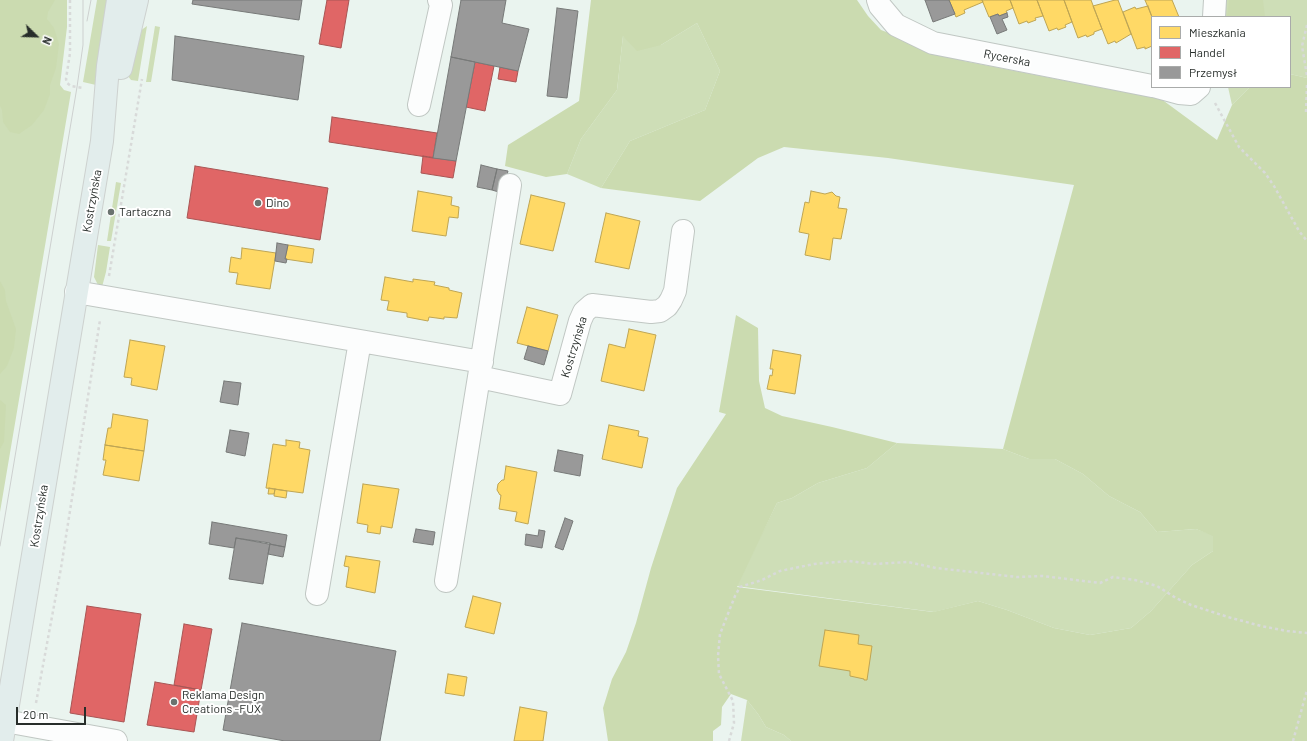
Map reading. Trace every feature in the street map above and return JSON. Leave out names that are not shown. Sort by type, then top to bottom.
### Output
[{"type":"main road","name":"Kostrzyńska","points":[[4,731],[103,133],[108,66],[118,0]]},
{"type":"main road","name":"Kostrzyńska","points":[[103,133],[137,0]]},
{"type":"street","points":[[419,104],[441,5],[439,0]]},
{"type":"street","name":"Rycerska","points":[[878,0],[880,6],[896,25],[933,43],[1151,86]]},
{"type":"street","points":[[1214,16],[1215,0]]},
{"type":"street","points":[[1161,88],[1179,93],[1206,94]]},
{"type":"street","points":[[446,581],[510,185]]},
{"type":"street","name":"Kostrzyńska","points":[[76,292],[360,341],[481,370],[560,394],[580,321],[584,312],[592,305],[651,312],[660,311],[667,306],[675,291],[683,231]]},
{"type":"street","points":[[317,594],[360,341]]},
{"type":"street","points":[[4,731],[32,726],[116,741]]},
{"type":"path","points":[[1307,25],[1302,46],[1307,76]]},
{"type":"path","points":[[32,726],[61,568],[103,296],[109,272],[142,76]]},
{"type":"path","points":[[1307,85],[1307,113]]},
{"type":"path","points":[[1206,94],[1239,147],[1265,173],[1274,186],[1299,231],[1307,241]]},
{"type":"path","points":[[729,741],[734,723],[733,701],[719,674],[718,656],[720,634],[735,596],[740,587],[762,580],[780,571],[814,564],[849,561],[874,564],[908,562],[936,568],[1017,577],[1043,576],[1100,583],[1113,577],[1156,586],[1191,605],[1228,617],[1287,631],[1307,632]]},
{"type":"path","points":[[1293,741],[1307,690]]},
{"type":"green space","points":[[0,0],[67,0],[67,27],[60,85],[64,90],[71,92],[0,512]]},
{"type":"green space","points":[[0,0],[55,0],[48,12],[47,19],[54,28],[59,44],[56,68],[50,85],[50,94],[44,110],[32,125],[19,134],[10,132],[3,122],[2,110],[0,106]]},
{"type":"green space","points":[[97,0],[108,0],[96,85],[83,82]]},
{"type":"green space","points":[[591,0],[857,0],[868,16],[881,30],[964,61],[1108,89],[1153,93],[1217,140],[1232,105],[1249,88],[1291,88],[1291,74],[1307,78],[1307,741],[791,741],[784,735],[766,727],[747,700],[731,694],[722,707],[721,725],[713,731],[713,741],[608,741],[603,708],[612,679],[626,652],[636,623],[651,568],[677,488],[726,414],[719,412],[736,315],[758,328],[759,381],[765,408],[782,416],[897,443],[867,468],[818,483],[792,498],[777,503],[737,587],[933,612],[978,601],[1007,610],[1054,628],[1090,635],[1131,628],[1151,611],[1192,565],[1213,551],[1213,536],[1196,529],[1157,532],[1140,512],[1109,496],[1083,474],[1055,459],[1029,459],[1003,449],[1074,185],[888,158],[784,147],[758,158],[700,201],[601,188],[630,141],[705,110],[720,71],[697,23],[661,45],[637,51],[623,36],[617,90],[581,139],[567,174],[546,177],[505,166],[508,145],[579,101]]},
{"type":"green space","points":[[1223,0],[1307,0],[1307,78],[1291,74],[1291,16],[1222,16]]},
{"type":"green space","points":[[1229,0],[1263,0],[1265,16],[1227,16]]},
{"type":"green space","points":[[697,23],[720,71],[705,110],[630,141],[601,188],[567,174],[581,139],[617,90],[623,36],[661,45]]},
{"type":"green space","points":[[147,26],[138,81],[131,80],[128,76],[140,31]]},
{"type":"green space","points":[[155,26],[160,27],[151,82],[146,82]]},
{"type":"green space","points":[[1228,88],[1249,88],[1232,105]]},
{"type":"green space","points":[[116,182],[121,183],[111,241],[107,241]]},
{"type":"green space","points":[[98,245],[110,247],[102,287],[98,285],[94,277]]},
{"type":"green space","points":[[0,281],[5,290],[6,301],[16,329],[14,348],[7,366],[0,374]]},
{"type":"green space","points":[[0,400],[6,405],[4,442],[0,449]]},
{"type":"green space","points":[[897,443],[1003,449],[1029,459],[1055,459],[1083,474],[1109,496],[1140,512],[1157,532],[1196,529],[1213,535],[1213,551],[1192,565],[1151,611],[1131,628],[1090,635],[1054,628],[1007,610],[978,601],[934,612],[736,586],[777,503],[792,498],[818,483],[867,468]]},
{"type":"green space","points":[[747,700],[766,727],[784,735],[791,741],[741,741]]},
{"type":"building: Mieszkania","points":[[949,0],[982,0],[983,2],[964,10],[965,13],[956,17]]},
{"type":"building: Mieszkania","points":[[982,0],[1010,0],[1013,8],[1006,11],[1007,13],[999,16],[998,14],[989,17]]},
{"type":"building: Mieszkania","points":[[1010,0],[1037,0],[1043,16],[1035,18],[1036,20],[1028,23],[1027,21],[1019,24]]},
{"type":"building: Mieszkania","points":[[1037,0],[1064,0],[1072,22],[1065,25],[1066,27],[1049,31]]},
{"type":"building: Mieszkania","points":[[1064,0],[1091,0],[1102,29],[1087,37],[1086,35],[1078,38]]},
{"type":"building: Mieszkania","points":[[1118,0],[1131,34],[1116,43],[1115,41],[1108,44],[1093,6]]},
{"type":"building: Mieszkania","points":[[1145,0],[1172,0],[1179,16],[1152,16]]},
{"type":"building: Mieszkania","points":[[1148,6],[1152,16],[1151,46],[1145,49],[1145,47],[1137,49],[1123,12],[1135,7],[1136,9]]},
{"type":"building: Mieszkania","points":[[418,191],[452,197],[451,205],[459,207],[458,218],[449,217],[446,236],[412,231]]},
{"type":"building: Mieszkania","points":[[811,191],[825,194],[832,192],[836,196],[840,197],[838,208],[847,209],[841,239],[833,238],[830,260],[805,255],[809,234],[799,232],[805,202],[809,203]]},
{"type":"building: Mieszkania","points":[[531,195],[565,203],[553,251],[520,244]]},
{"type":"building: Mieszkania","points":[[606,213],[640,221],[629,269],[595,262]]},
{"type":"building: Mieszkania","points":[[288,245],[314,249],[312,263],[285,259]]},
{"type":"building: Mieszkania","points":[[242,248],[276,253],[270,289],[236,284],[238,273],[229,272],[231,257],[241,259]]},
{"type":"building: Mieszkania","points":[[385,277],[413,282],[413,279],[435,282],[434,285],[449,288],[449,290],[462,293],[457,318],[444,317],[444,319],[429,317],[428,321],[407,317],[407,313],[387,310],[389,301],[381,300]]},
{"type":"building: Mieszkania","points":[[527,307],[558,315],[548,351],[517,343]]},
{"type":"building: Mieszkania","points":[[629,329],[656,335],[644,391],[601,381],[609,344],[625,348]]},
{"type":"building: Mieszkania","points":[[130,340],[165,346],[157,390],[131,385],[132,378],[124,377]]},
{"type":"building: Mieszkania","points":[[773,350],[801,355],[795,394],[767,389],[770,375],[772,376],[773,369],[770,369]]},
{"type":"building: Mieszkania","points":[[113,414],[148,420],[144,451],[105,445],[108,428],[111,428]]},
{"type":"building: Mieszkania","points":[[609,425],[639,431],[638,436],[648,438],[642,468],[602,459]]},
{"type":"building: Mieszkania","points":[[286,440],[300,442],[299,448],[310,450],[303,493],[266,488],[273,444],[286,446]]},
{"type":"building: Mieszkania","points":[[105,445],[144,451],[139,481],[103,475],[106,460],[103,460]]},
{"type":"building: Mieszkania","points":[[506,466],[537,472],[528,524],[515,521],[517,512],[499,509],[501,495],[497,490],[498,484],[504,480]]},
{"type":"building: Mieszkania","points":[[363,484],[399,489],[392,528],[381,526],[380,534],[367,532],[368,525],[357,523]]},
{"type":"building: Mieszkania","points":[[269,488],[275,489],[274,494],[268,494]]},
{"type":"building: Mieszkania","points":[[275,489],[287,491],[286,498],[274,496]]},
{"type":"building: Mieszkania","points":[[346,556],[380,561],[375,593],[346,587],[349,567],[344,566]]},
{"type":"building: Mieszkania","points":[[473,596],[501,603],[494,634],[465,627]]},
{"type":"building: Mieszkania","points":[[825,630],[859,635],[858,644],[872,646],[867,680],[850,676],[850,671],[819,666]]},
{"type":"building: Mieszkania","points":[[448,674],[467,677],[464,696],[445,693]]},
{"type":"building: Mieszkania","points":[[520,707],[547,712],[543,741],[514,741]]},
{"type":"building: Handel","points":[[327,0],[349,0],[341,48],[319,44]]},
{"type":"building: Handel","points":[[475,62],[494,66],[485,111],[466,107]]},
{"type":"building: Handel","points":[[500,67],[518,71],[516,82],[498,79]]},
{"type":"building: Handel","points":[[332,117],[437,133],[433,158],[329,142]]},
{"type":"building: Handel","points":[[423,156],[456,161],[453,178],[421,173]]},
{"type":"building: Handel","name":"Dino","points":[[195,166],[328,188],[320,240],[187,218]]},
{"type":"building: Handel","points":[[87,606],[141,614],[124,722],[70,713]]},
{"type":"building: Handel","points":[[184,624],[212,629],[201,690],[174,685]]},
{"type":"building: Handel","points":[[155,682],[201,690],[194,732],[147,725]]},
{"type":"building: Przemysł","points":[[193,0],[302,0],[299,20],[192,4]]},
{"type":"building: Przemysł","points":[[461,0],[506,0],[502,23],[529,29],[518,71],[451,57]]},
{"type":"building: Przemysł","points":[[925,0],[949,0],[955,14],[933,22]]},
{"type":"building: Przemysł","points":[[557,8],[578,11],[567,98],[547,96]]},
{"type":"building: Przemysł","points":[[1007,13],[1008,17],[1002,19],[1007,30],[997,34],[990,17]]},
{"type":"building: Przemysł","points":[[175,36],[304,56],[298,100],[172,80]]},
{"type":"building: Przemysł","points":[[451,57],[475,62],[456,161],[433,158]]},
{"type":"building: Przemysł","points":[[481,165],[497,169],[492,190],[477,187]]},
{"type":"building: Przemysł","points":[[497,169],[508,171],[502,193],[492,190]]},
{"type":"building: Przemysł","points":[[277,243],[288,245],[285,259],[287,259],[286,263],[275,261]]},
{"type":"building: Przemysł","points":[[528,346],[548,351],[544,365],[524,359]]},
{"type":"building: Przemysł","points":[[224,381],[241,383],[238,405],[220,402]]},
{"type":"building: Przemysł","points":[[230,430],[249,433],[245,456],[226,452]]},
{"type":"building: Przemysł","points":[[558,450],[583,455],[580,476],[554,471]]},
{"type":"building: Przemysł","points":[[565,518],[573,521],[563,550],[555,547]]},
{"type":"building: Przemysł","points":[[212,522],[287,535],[285,547],[236,538],[234,548],[209,544]]},
{"type":"building: Przemysł","points":[[416,529],[435,532],[433,545],[413,542]]},
{"type":"building: Przemysł","points":[[539,530],[545,531],[542,548],[525,545],[526,534],[538,536]]},
{"type":"building: Przemysł","points":[[236,538],[270,543],[263,584],[229,579]]},
{"type":"building: Przemysł","points":[[270,544],[285,547],[283,557],[268,554]]},
{"type":"building: Przemysł","points":[[242,623],[396,651],[380,741],[285,741],[223,730]]},
{"type":"tram line","points":[[0,546],[77,87],[83,45],[83,0]]},
{"type":"tram line","points":[[87,21],[91,0]]},
{"type":"place","name":"Dino","points":[[258,203]]},
{"type":"place","name":"Tartaczna","points":[[111,212]]},
{"type":"place","name":"Reklama Design Creations -FUX","points":[[174,702]]}]
